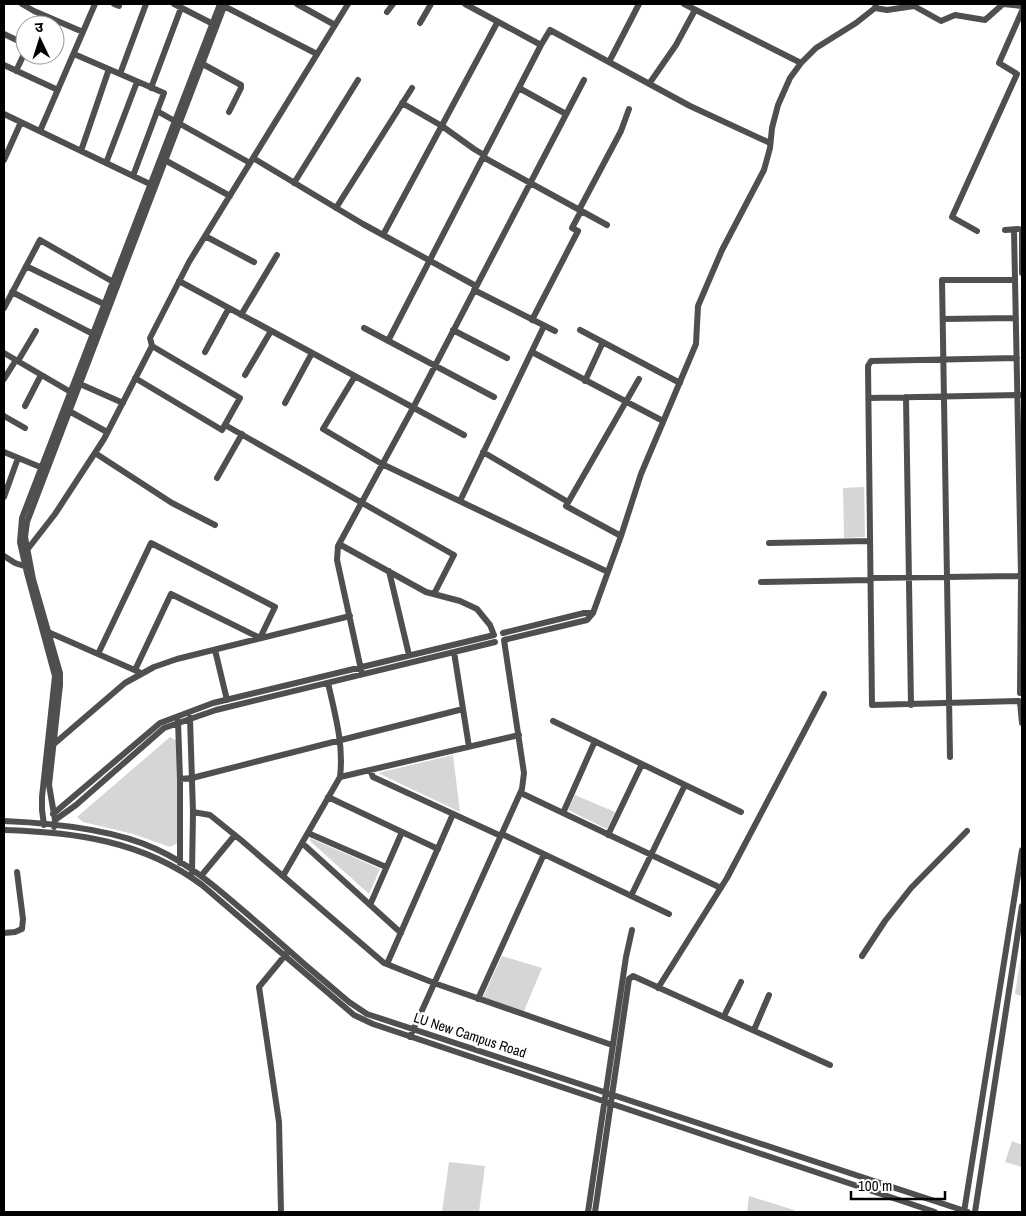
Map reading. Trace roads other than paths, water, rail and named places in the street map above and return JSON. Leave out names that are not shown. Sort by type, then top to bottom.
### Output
[{"type":"street","points":[[22,4],[35,7],[45,15]]},
{"type":"street","points":[[40,131],[96,4]]},
{"type":"street","points":[[120,74],[146,4]]},
{"type":"street","points":[[174,4],[215,24]]},
{"type":"street","points":[[28,567],[25,537],[27,522],[44,469],[222,4],[317,54]]},
{"type":"street","points":[[297,4],[335,25]]},
{"type":"street","points":[[26,550],[56,514],[107,432],[152,346],[150,338],[179,282],[251,160],[348,4]]},
{"type":"street","points":[[387,12],[393,4]]},
{"type":"street","points":[[420,23],[431,4]]},
{"type":"street","points":[[465,4],[541,46]]},
{"type":"street","points":[[609,62],[639,4]]},
{"type":"street","points":[[684,4],[801,63]]},
{"type":"street","points":[[503,636],[587,620],[592,613],[621,536],[641,474],[696,344],[698,306],[722,250],[764,170],[778,105],[790,78],[801,63],[816,48],[856,23],[875,6],[886,10],[914,6],[941,21],[955,15],[985,20],[1003,4],[1022,6]]},
{"type":"street","points":[[150,88],[181,8]]},
{"type":"street","points":[[649,84],[676,45],[695,10]]},
{"type":"street","points":[[977,231],[952,217],[1017,74],[999,63],[1022,11]]},
{"type":"street","points":[[383,235],[497,23]]},
{"type":"street","points":[[65,24],[84,32]]},
{"type":"street","points":[[388,341],[550,30],[690,106],[770,143]]},
{"type":"street","points":[[74,54],[164,94],[133,176]]},
{"type":"street","points":[[200,62],[241,85],[229,112]]},
{"type":"street","points":[[4,65],[58,90]]},
{"type":"street","points":[[16,71],[19,65]]},
{"type":"street","points":[[81,151],[109,69]]},
{"type":"street","points":[[294,183],[358,80]]},
{"type":"street","points":[[361,671],[337,560],[339,544],[436,365],[584,80]]},
{"type":"street","points":[[106,163],[137,82]]},
{"type":"street","points":[[336,208],[412,88]]},
{"type":"street","points":[[519,88],[566,114]]},
{"type":"street","points":[[402,103],[442,126],[484,156],[529,184],[607,225]]},
{"type":"street","points":[[532,320],[578,231],[572,228],[621,131],[629,109]]},
{"type":"street","points":[[157,111],[294,183],[555,332]]},
{"type":"street","points":[[4,114],[153,185]]},
{"type":"street","points":[[4,160],[21,122]]},
{"type":"street","points":[[163,159],[230,196]]},
{"type":"street","points":[[1005,230],[1019,229]]},
{"type":"street","points":[[1019,229],[1022,272]]},
{"type":"street","points":[[1019,229],[1016,318],[1020,395],[1021,693],[1018,698],[1022,723]]},
{"type":"street","points":[[205,236],[254,262]]},
{"type":"street","points":[[4,308],[40,240],[115,283]]},
{"type":"street","points":[[241,315],[278,255]]},
{"type":"street","points":[[26,266],[107,306]]},
{"type":"street","points":[[950,757],[942,280],[1016,280]]},
{"type":"street","points":[[179,282],[464,435]]},
{"type":"street","points":[[12,292],[95,335]]},
{"type":"street","points":[[205,352],[229,308]]},
{"type":"street","points":[[943,319],[1016,318]]},
{"type":"street","points":[[460,502],[544,326]]},
{"type":"street","points":[[364,328],[494,397]]},
{"type":"street","points":[[454,330],[507,358]]},
{"type":"street","points":[[580,330],[680,383]]},
{"type":"street","points":[[4,379],[36,331]]},
{"type":"street","points":[[245,375],[271,331]]},
{"type":"street","points":[[54,823],[49,785],[58,687],[20,542],[22,518],[69,411],[73,394],[80,384],[95,335]]},
{"type":"street","points":[[585,381],[603,342]]},
{"type":"street","points":[[135,378],[222,430],[240,398],[152,346]]},
{"type":"street","points":[[532,352],[663,421]]},
{"type":"street","points":[[4,353],[73,394]]},
{"type":"street","points":[[285,403],[312,353]]},
{"type":"street","points":[[1017,358],[871,361],[868,366],[868,398],[872,705],[1020,702]]},
{"type":"street","points":[[25,406],[41,375]]},
{"type":"street","points":[[355,376],[323,429],[382,464],[608,572]]},
{"type":"street","points":[[621,536],[566,506],[639,380]]},
{"type":"street","points":[[80,384],[123,403]]},
{"type":"street","points":[[868,398],[1020,395]]},
{"type":"street","points":[[906,397],[911,705]]},
{"type":"street","points":[[69,411],[107,432]]},
{"type":"street","points":[[4,416],[26,428]]},
{"type":"street","points":[[225,425],[454,555],[434,594]]},
{"type":"street","points":[[217,478],[242,434]]},
{"type":"street","points":[[4,452],[44,469]]},
{"type":"street","points":[[95,452],[172,503],[215,525]]},
{"type":"street","points":[[483,452],[568,502]]},
{"type":"street","points":[[4,496],[18,458]]},
{"type":"street","points":[[769,543],[870,541]]},
{"type":"street","points":[[98,654],[151,543],[275,607],[260,638]]},
{"type":"street","points":[[339,544],[426,592],[460,601],[477,608],[490,625],[495,638],[501,642],[503,636]]},
{"type":"street","points":[[4,556],[15,563],[28,567]]},
{"type":"street","points":[[389,571],[409,655]]},
{"type":"street","points":[[761,582],[1021,576]]},
{"type":"street","points":[[135,670],[171,594],[260,638]]},
{"type":"street","points":[[38,608],[48,632],[60,673],[42,797],[45,831]]},
{"type":"street","points":[[54,744],[125,683],[154,667],[177,659],[350,616]]},
{"type":"street","points":[[48,632],[143,673]]},
{"type":"street","points":[[54,823],[164,728],[190,712],[227,700],[454,652],[495,638],[498,632],[503,636],[524,772],[521,793],[410,1037]]},
{"type":"street","points":[[178,720],[190,720],[216,710],[328,683],[409,655],[495,638]]},
{"type":"street","points":[[215,650],[227,700]]},
{"type":"street","points":[[454,652],[469,747]]},
{"type":"street","points":[[283,876],[340,777],[342,761],[340,740],[328,683]]},
{"type":"street","points":[[658,988],[721,888],[824,694]]},
{"type":"street","points":[[180,779],[192,778],[463,709]]},
{"type":"street","points":[[190,712],[193,812],[192,878]]},
{"type":"street","points":[[178,720],[180,866]]},
{"type":"street","points":[[553,721],[741,812]]},
{"type":"street","points":[[340,777],[518,735]]},
{"type":"street","points":[[563,813],[595,741]]},
{"type":"street","points":[[608,835],[642,764]]},
{"type":"street","points":[[370,770],[372,777],[544,854],[669,914]]},
{"type":"street","points":[[631,896],[685,785]]},
{"type":"street","points":[[521,793],[721,888]]},
{"type":"street","points":[[42,797],[50,798]]},
{"type":"street","points":[[328,798],[438,849]]},
{"type":"street","points":[[193,812],[210,815],[387,964],[434,984],[612,1044]]},
{"type":"street","points":[[387,964],[453,814]]},
{"type":"street","name":"LU New Campus Road","points":[[4,821],[54,823],[132,840],[155,848],[180,866],[192,878],[348,1002],[367,1014],[966,1212]]},
{"type":"street","name":"LU New Campus Road","points":[[4,830],[45,831],[54,823]]},
{"type":"street","points":[[370,905],[402,832]]},
{"type":"street","points":[[862,956],[885,921],[912,888],[967,832]]},
{"type":"street","points":[[308,833],[386,867]]},
{"type":"street","points":[[201,876],[235,835]]},
{"type":"street","points":[[302,843],[401,933]]},
{"type":"street","points":[[966,1212],[1022,850]]},
{"type":"street","points":[[478,999],[544,854]]},
{"type":"street","name":"LU New Campus Road","points":[[180,866],[192,870],[212,883],[354,1016],[607,1104],[935,1212]]},
{"type":"street","points":[[4,933],[22,929],[24,919],[17,872]]},
{"type":"street","points":[[974,1212],[1022,906]]},
{"type":"street","points":[[595,1212],[612,1044],[632,930]]},
{"type":"street","points":[[281,1212],[279,1122],[259,987],[286,953]]},
{"type":"street","points":[[608,1093],[629,979],[633,976],[830,1065]]},
{"type":"street","points":[[724,1016],[741,982]]},
{"type":"street","points":[[754,1030],[769,995]]},
{"type":"street","points":[[997,1014],[1005,1016]]},
{"type":"street","points":[[588,1212],[607,1104]]}]
